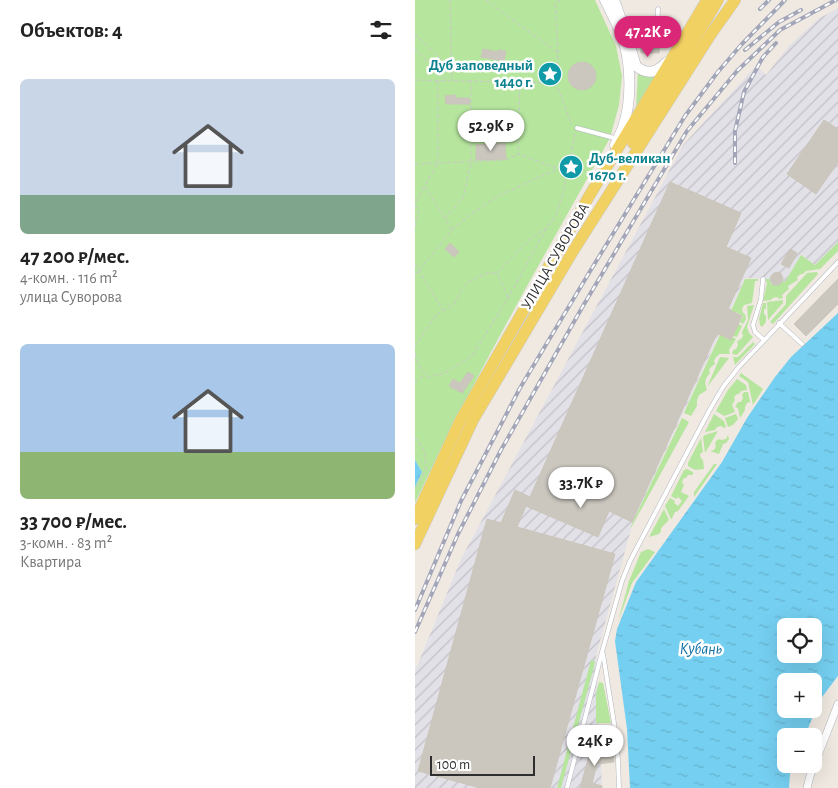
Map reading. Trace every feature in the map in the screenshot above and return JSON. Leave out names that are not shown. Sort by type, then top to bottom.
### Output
[{"type":"main road","points":[[605,0],[622,29],[636,66],[648,71],[655,71],[660,69],[680,51]]},
{"type":"main road","points":[[602,176],[623,127],[629,92],[627,55],[614,0]]},
{"type":"main road","name":"УЛИЦА СУВОРОВА","points":[[573,251],[707,0]]},
{"type":"main road","name":"УЛИЦА СУВОРОВА","points":[[415,519],[461,421],[602,176],[680,51],[717,0]]},
{"type":"main road","name":"УЛИЦА СУВОРОВА","points":[[415,544],[473,420],[573,251],[711,34],[735,0]]},
{"type":"street","points":[[807,788],[838,704]]},
{"type":"lane","points":[[622,29],[657,31],[658,10]]},
{"type":"lane","points":[[577,128],[618,139]]},
{"type":"lane","points":[[567,788],[622,581],[630,562],[709,410],[723,387],[779,323],[838,262]]},
{"type":"lane","points":[[763,279],[761,299],[753,326],[755,332],[764,340]]},
{"type":"lane","points":[[779,323],[802,344]]},
{"type":"lane","points":[[603,652],[614,723],[619,788]]},
{"type":"path","points":[[450,0],[452,81]]},
{"type":"path","points":[[486,0],[558,53]]},
{"type":"path","points":[[415,275],[452,230],[471,214],[498,196],[569,163],[577,128],[573,127],[556,83],[558,53],[555,3],[560,0]]},
{"type":"path","points":[[415,34],[451,69]]},
{"type":"path","points":[[415,49],[447,81]]},
{"type":"path","points":[[415,80],[556,83]]},
{"type":"path","points":[[445,218],[463,198],[471,162],[471,80]]},
{"type":"path","points":[[415,226],[419,212],[415,204],[437,163],[437,81]]},
{"type":"path","points":[[518,154],[520,81]]},
{"type":"path","points":[[415,164],[506,160],[518,154],[557,168]]},
{"type":"path","points":[[415,353],[417,362],[429,377],[445,373],[472,356],[508,298],[547,227],[556,215],[565,186],[565,165]]},
{"type":"path","points":[[425,187],[452,230]]},
{"type":"path","points":[[497,273],[529,240],[547,227]]},
{"type":"path","points":[[415,264],[443,311]]},
{"type":"path","points":[[415,346],[436,315],[454,304],[468,282],[488,272],[497,273]]},
{"type":"path","points":[[497,273],[508,298]]},
{"type":"path","points":[[415,382],[425,374]]},
{"type":"path","points":[[415,437],[425,452],[426,469],[415,488]]},
{"type":"shaded area","points":[[838,8],[838,242],[815,265],[801,255],[785,282],[745,278],[633,522],[596,656],[602,788],[415,788],[415,671],[461,559],[683,145],[756,66],[766,75],[788,47],[818,19]]},
{"type":"green space","points":[[415,0],[595,0],[616,46],[622,76],[619,105],[610,138],[485,364],[415,503],[415,487],[422,472],[415,460]]},
{"type":"green space","points":[[638,71],[657,74],[636,109]]},
{"type":"green space","points":[[838,242],[838,251],[820,269],[806,271],[797,277],[798,280],[788,286],[789,289],[782,295],[783,298],[779,299],[777,297],[763,301],[767,283],[765,279],[770,279],[773,285],[779,285],[782,281],[785,282],[801,255],[815,265]]},
{"type":"green space","points":[[817,272],[818,274],[773,324],[770,322],[786,304],[786,296],[807,273]]},
{"type":"green space","points":[[745,279],[758,279],[758,281],[755,281],[752,303],[744,305],[742,309],[746,319],[743,324],[740,322],[743,316],[736,312],[730,323],[737,327],[739,324],[742,326],[737,337],[727,330],[724,337],[731,340],[732,337],[736,339],[729,350],[730,354],[719,354],[716,357],[715,364],[709,370],[710,373],[705,380],[707,390],[699,395],[697,406],[691,416],[684,413]]},
{"type":"green space","points":[[783,300],[783,303],[768,320],[767,302]]},
{"type":"green space","points":[[763,303],[766,303],[764,314],[766,322],[762,327],[759,319]]},
{"type":"green space","points":[[754,305],[747,327],[753,337],[737,355],[732,354],[738,345],[737,342],[743,336],[742,332],[748,320],[747,306]]},
{"type":"green space","points":[[753,342],[755,344],[735,365],[733,357],[738,357]]},
{"type":"green space","points":[[720,357],[729,358],[708,386],[708,385]]},
{"type":"green space","points":[[741,373],[763,389],[753,405],[748,382],[739,376]]},
{"type":"green space","points":[[737,379],[746,385],[747,390],[741,391],[734,397],[735,400],[732,405],[735,412],[724,416],[716,411]]},
{"type":"green space","points":[[744,392],[748,392],[750,402],[747,403],[740,418],[738,408],[735,407],[738,402],[741,402]]},
{"type":"green space","points":[[714,414],[724,421],[726,427],[721,426],[715,430],[705,432]]},
{"type":"green space","points":[[736,414],[738,419],[733,425],[728,427],[725,418]]},
{"type":"green space","points":[[682,418],[689,422],[631,528],[631,526]]},
{"type":"green space","points":[[718,431],[705,453],[703,437]]},
{"type":"green space","points":[[728,435],[729,439],[723,444],[719,454],[710,451],[714,450],[717,440],[726,439]]},
{"type":"green space","points":[[701,438],[703,452],[700,454],[704,469],[695,470],[688,466],[688,463]]},
{"type":"green space","points":[[714,464],[717,464],[694,497],[694,492]]},
{"type":"green space","points":[[687,469],[693,472],[693,475],[688,475],[684,478],[681,492],[689,496],[671,519],[665,506],[670,498],[678,506],[682,501],[678,497],[676,499],[671,496],[684,470]]},
{"type":"green space","points":[[664,509],[669,520],[661,528],[659,534],[649,537]]},
{"type":"green space","points":[[648,549],[655,552],[632,583],[618,622],[629,581],[641,552]]},
{"type":"green space","points":[[591,660],[595,661],[594,667],[561,788],[557,788]]},
{"type":"green space","points":[[599,682],[603,683],[611,723],[596,723],[596,693]]},
{"type":"water","name":"Кубань","points":[[838,313],[838,676],[822,697],[822,673],[777,673],[777,718],[812,718],[808,728],[777,728],[777,773],[790,773],[789,788],[630,788],[627,729],[615,641],[617,629],[636,582],[722,462],[747,418],[791,357]]},
{"type":"water","points":[[415,460],[422,472],[415,487]]},
{"type":"building","points":[[641,34],[660,34],[659,53],[641,53]]},
{"type":"building","points":[[483,49],[498,52],[498,50],[506,51],[504,61],[481,57]]},
{"type":"building","points":[[582,62],[592,66],[596,76],[592,86],[582,90],[572,86],[568,76],[572,66]]},
{"type":"building","points":[[456,95],[456,98],[469,98],[470,104],[446,104],[445,96]]},
{"type":"building","points":[[824,120],[838,129],[838,162],[816,194],[787,174]]},
{"type":"building","points":[[505,143],[506,159],[476,160],[476,145]]},
{"type":"building","points":[[670,182],[741,213],[726,247],[751,258],[728,309],[742,316],[731,340],[717,333],[632,522],[609,511],[598,537],[526,506],[517,527],[615,554],[550,788],[480,788],[418,771],[487,519],[501,523],[515,490],[530,497]]},
{"type":"building","points":[[450,243],[459,252],[454,257],[445,249]]},
{"type":"building","points":[[790,249],[797,253],[789,268],[781,264]]},
{"type":"building","points":[[780,272],[783,278],[782,282],[779,285],[773,285],[770,280],[771,276],[774,273]]},
{"type":"building","points":[[838,279],[838,304],[806,336],[794,324]]},
{"type":"building","points":[[468,372],[474,376],[462,393],[449,386],[453,379],[460,383]]},
{"type":"building","points":[[591,749],[607,753],[613,752],[614,762],[597,764],[592,783],[602,786],[602,788],[580,788]]},
{"type":"railway","points":[[760,9],[769,0]]},
{"type":"railway","points":[[415,610],[461,501],[520,388],[589,273],[685,116],[717,73],[741,45],[785,0]]},
{"type":"railway","points":[[415,632],[458,534],[501,450],[583,306],[687,131],[737,71],[780,30],[836,0]]},
{"type":"railway","points":[[745,50],[779,22],[801,10]]},
{"type":"railway","points":[[735,163],[735,131],[744,92],[763,57],[776,43]]},
{"type":"place","name":"Дуб заповедный 1440 г.","points":[[550,74]]},
{"type":"place","name":"Дуб-великан 1670 г.","points":[[571,167]]}]
